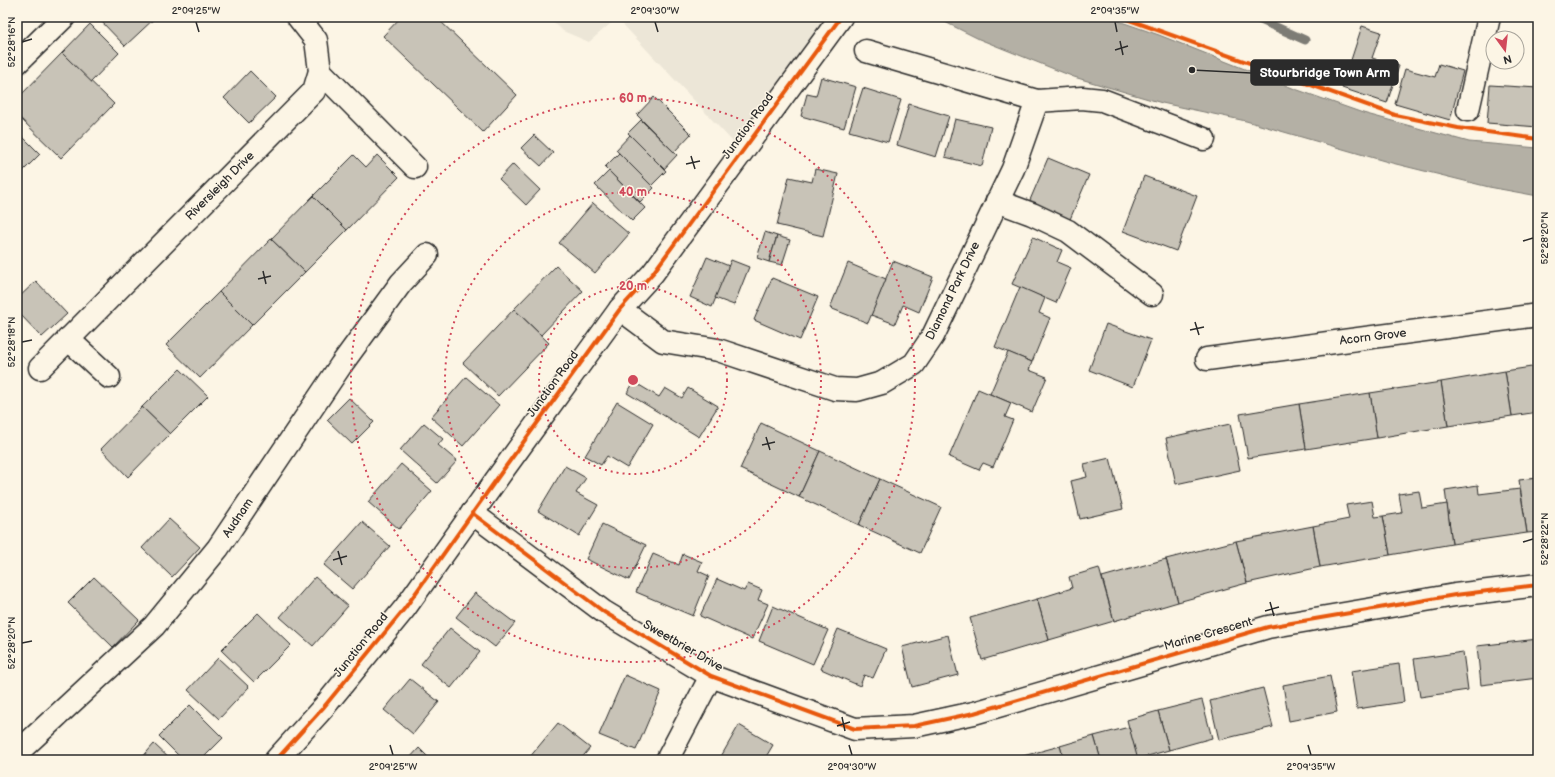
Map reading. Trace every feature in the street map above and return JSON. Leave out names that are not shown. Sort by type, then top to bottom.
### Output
[{"type":"street","points":[[17,63],[64,17]]},
{"type":"street","name":"Riversleigh Drive","points":[[40,368],[314,91],[320,70],[316,40],[298,17]]},
{"type":"street","name":"Junction Road","points":[[276,760],[323,708],[405,608],[620,309],[653,273],[841,17]]},
{"type":"street","points":[[1468,110],[1489,17]]},
{"type":"street","points":[[866,50],[1037,101],[1082,98],[1102,100],[1204,139]]},
{"type":"street","points":[[320,70],[415,167]]},
{"type":"street","name":"Diamond Park Drive","points":[[620,309],[663,341],[718,350],[835,388],[857,390],[882,383],[914,364],[933,336],[1013,169],[1037,101]]},
{"type":"street","points":[[997,201],[1032,214],[1068,231],[1152,294]]},
{"type":"street","name":"Audnam","points":[[17,753],[154,626],[218,548],[341,365],[401,283],[427,255]]},
{"type":"street","name":"Acorn Grove","points":[[1207,359],[1538,315]]},
{"type":"street","points":[[68,340],[109,377]]},
{"type":"street","name":"Sweetbrier Drive","points":[[472,513],[604,612],[711,676],[855,729],[914,726]]},
{"type":"street","name":"Marine Crescent","points":[[914,726],[974,714],[1268,627],[1455,595],[1538,586]]},
{"type":"street","points":[[667,760],[711,676]]},
{"type":"shaded area","points":[[549,17],[830,17],[733,142],[617,18],[589,42],[563,31]]},
{"type":"shaded area","points":[[935,17],[1107,17],[1159,35],[1295,89],[1363,113],[1469,142],[1538,148],[1538,196],[1489,187],[1388,162],[1246,121],[1162,103],[1074,77],[979,39]]},
{"type":"building","points":[[17,17],[26,17],[17,25]]},
{"type":"building","points":[[103,17],[156,17],[125,46],[100,20]]},
{"type":"building","points":[[401,17],[436,17],[517,95],[483,132],[383,36]]},
{"type":"building","points":[[90,24],[119,53],[91,82],[62,53]]},
{"type":"building","points":[[1362,26],[1381,32],[1372,58],[1399,66],[1387,103],[1342,88]]},
{"type":"building","points":[[62,53],[114,104],[61,158],[17,115],[17,99]]},
{"type":"building","points":[[1439,64],[1463,71],[1450,120],[1395,104],[1405,69],[1435,77]]},
{"type":"building","points":[[250,71],[276,97],[249,123],[224,98]]},
{"type":"building","points":[[821,77],[856,87],[844,128],[801,116],[807,94],[816,96]]},
{"type":"building","points":[[1490,85],[1538,88],[1538,127],[1487,123]]},
{"type":"building","points":[[863,88],[901,100],[888,142],[849,131]]},
{"type":"building","points":[[654,97],[691,134],[674,152],[637,115]]},
{"type":"building","points":[[909,104],[949,116],[936,157],[897,145]]},
{"type":"building","points":[[955,119],[991,127],[982,166],[945,157]]},
{"type":"building","points":[[641,120],[677,155],[664,169],[628,133]]},
{"type":"building","points":[[17,131],[40,154],[17,177]]},
{"type":"building","points":[[534,135],[553,153],[541,166],[521,148]]},
{"type":"building","points":[[630,135],[666,171],[651,186],[616,150]]},
{"type":"building","points":[[619,153],[654,188],[640,202],[605,167]]},
{"type":"building","points":[[354,155],[366,167],[377,155],[399,177],[347,230],[313,196]]},
{"type":"building","points":[[1048,158],[1089,175],[1068,224],[1027,207]]},
{"type":"building","points":[[513,164],[540,190],[526,205],[499,179]]},
{"type":"building","points":[[815,169],[838,174],[823,236],[777,225],[789,177],[812,182]]},
{"type":"building","points":[[609,171],[645,208],[632,221],[595,185]]},
{"type":"building","points":[[1144,176],[1197,196],[1176,251],[1123,231]]},
{"type":"building","points":[[313,196],[347,230],[305,272],[271,239]]},
{"type":"building","points":[[593,203],[629,234],[595,273],[559,243]]},
{"type":"building","points":[[765,232],[777,236],[769,262],[757,258]]},
{"type":"building","points":[[777,236],[790,240],[782,265],[769,262]]},
{"type":"building","points":[[1033,237],[1062,250],[1057,262],[1071,268],[1056,303],[1012,284]]},
{"type":"building","points":[[271,239],[305,272],[252,325],[219,292]]},
{"type":"building","points":[[707,257],[729,266],[712,307],[690,297]]},
{"type":"building","points":[[731,260],[749,267],[734,305],[715,298]]},
{"type":"building","points":[[893,261],[933,277],[919,312],[903,305],[895,324],[871,315]]},
{"type":"building","points":[[848,263],[886,279],[868,323],[830,308]]},
{"type":"building","points":[[556,266],[583,291],[541,335],[514,309]]},
{"type":"building","points":[[772,278],[818,297],[800,340],[754,320]]},
{"type":"building","points":[[36,281],[67,314],[42,337],[17,311],[17,299]]},
{"type":"building","points":[[1020,287],[1045,298],[1039,313],[1050,318],[1032,362],[995,347]]},
{"type":"building","points":[[219,292],[252,325],[200,378],[166,345]]},
{"type":"building","points":[[514,309],[549,343],[498,396],[463,363]]},
{"type":"building","points":[[1106,324],[1151,340],[1133,387],[1089,370]]},
{"type":"building","points":[[1008,352],[1032,362],[1029,370],[1047,377],[1032,412],[990,394]]},
{"type":"building","points":[[1538,366],[1538,412],[1512,416],[1505,371]]},
{"type":"building","points":[[180,369],[208,396],[170,434],[142,407]]},
{"type":"building","points":[[1505,371],[1512,416],[1448,426],[1441,382]]},
{"type":"building","points":[[466,377],[499,405],[463,446],[431,417]]},
{"type":"building","points":[[634,382],[659,397],[665,388],[682,398],[688,388],[718,406],[699,437],[627,393]]},
{"type":"building","points":[[1441,382],[1448,426],[1377,438],[1370,393]]},
{"type":"building","points":[[978,389],[1011,403],[1005,417],[1013,420],[993,467],[983,463],[979,470],[949,457]]},
{"type":"building","points":[[1370,393],[1377,438],[1306,449],[1299,404]]},
{"type":"building","points":[[349,398],[374,422],[352,444],[327,420]]},
{"type":"building","points":[[617,402],[653,424],[627,468],[607,456],[601,465],[585,456]]},
{"type":"building","points":[[1299,404],[1306,449],[1248,458],[1240,414]]},
{"type":"building","points":[[142,407],[170,434],[128,477],[101,449]]},
{"type":"building","points":[[424,423],[443,439],[438,445],[457,461],[437,483],[400,450]]},
{"type":"building","points":[[761,423],[820,451],[799,497],[740,469]]},
{"type":"building","points":[[1230,424],[1240,470],[1176,484],[1166,438]]},
{"type":"building","points":[[820,451],[880,479],[859,525],[799,497]]},
{"type":"building","points":[[1110,458],[1123,509],[1080,519],[1071,481],[1087,477],[1084,464]]},
{"type":"building","points":[[401,464],[432,491],[399,529],[368,502]]},
{"type":"building","points":[[565,466],[586,478],[576,493],[598,505],[579,536],[538,511]]},
{"type":"building","points":[[1538,478],[1538,532],[1527,533],[1519,480]]},
{"type":"building","points":[[880,479],[941,507],[920,553],[859,525]]},
{"type":"building","points":[[1478,485],[1479,494],[1520,489],[1527,533],[1452,544],[1445,490]]},
{"type":"building","points":[[1419,491],[1422,508],[1447,504],[1452,544],[1390,555],[1383,516],[1402,513],[1399,494]]},
{"type":"building","points":[[1372,501],[1375,517],[1383,516],[1390,555],[1320,567],[1313,526],[1349,519],[1346,505]]},
{"type":"building","points":[[169,519],[200,547],[172,577],[142,548]]},
{"type":"building","points":[[362,522],[390,546],[352,589],[324,565]]},
{"type":"building","points":[[602,524],[646,545],[629,580],[586,559]]},
{"type":"building","points":[[1313,526],[1320,567],[1247,583],[1236,541]]},
{"type":"building","points":[[1236,541],[1247,583],[1178,602],[1166,559]]},
{"type":"building","points":[[653,554],[679,565],[683,554],[702,562],[698,571],[709,576],[693,616],[636,592]]},
{"type":"building","points":[[1166,559],[1178,602],[1114,621],[1102,577]]},
{"type":"building","points":[[1099,568],[1114,621],[1049,640],[1037,599],[1072,588],[1069,577]]},
{"type":"building","points":[[94,577],[139,620],[113,647],[68,603]]},
{"type":"building","points":[[315,577],[348,606],[313,646],[280,617]]},
{"type":"building","points":[[717,579],[744,591],[748,584],[762,590],[758,600],[768,604],[752,639],[700,616]]},
{"type":"building","points":[[475,593],[515,623],[495,647],[456,617]]},
{"type":"building","points":[[1037,599],[1049,640],[982,660],[970,618]]},
{"type":"building","points":[[773,606],[828,630],[813,664],[759,641]]},
{"type":"building","points":[[258,613],[291,645],[254,682],[221,650]]},
{"type":"building","points":[[450,628],[480,652],[451,688],[421,664]]},
{"type":"building","points":[[838,629],[886,649],[873,678],[864,675],[860,686],[821,669]]},
{"type":"building","points":[[948,635],[958,675],[912,687],[902,647]]},
{"type":"building","points":[[1538,639],[1538,678],[1481,685],[1477,646]]},
{"type":"building","points":[[1463,652],[1468,690],[1420,697],[1414,659]]},
{"type":"building","points":[[218,658],[249,687],[219,719],[188,690]]},
{"type":"building","points":[[1399,664],[1404,702],[1357,709],[1351,671]]},
{"type":"building","points":[[625,675],[661,691],[636,750],[599,735]]},
{"type":"building","points":[[1330,676],[1337,712],[1289,721],[1283,685]]},
{"type":"building","points":[[410,679],[439,702],[413,734],[384,710]]},
{"type":"building","points":[[1263,688],[1273,727],[1219,740],[1210,701]]},
{"type":"building","points":[[1202,700],[1212,738],[1169,750],[1158,711]]},
{"type":"building","points":[[190,705],[223,738],[201,760],[183,760],[159,736]]},
{"type":"building","points":[[1158,711],[1169,750],[1137,759],[1127,720]]},
{"type":"building","points":[[558,723],[590,748],[580,760],[532,760],[529,758]]},
{"type":"building","points":[[739,725],[773,745],[764,760],[719,760]]},
{"type":"building","points":[[1129,727],[1138,760],[1101,760],[1094,736]]},
{"type":"building","points":[[1094,736],[1101,760],[1064,760],[1060,746]]},
{"type":"building","points":[[154,744],[171,760],[140,760]]},
{"type":"building","points":[[1060,746],[1064,760],[1024,760],[1023,756]]},
{"type":"building","points":[[419,748],[431,760],[408,760]]},
{"type":"building","points":[[1023,756],[1024,760],[1007,760]]},
{"type":"waterway","points":[[1254,17],[1305,40]]},
{"type":"cycle path","points":[[276,760],[323,708],[405,608],[620,309],[653,273],[841,17]]},
{"type":"cycle path","points":[[1121,17],[1395,115],[1458,128],[1538,139]]},
{"type":"cycle path","points":[[472,513],[604,612],[711,676],[855,729],[914,726],[974,713],[1268,627],[1455,595],[1538,585]]},
{"type":"place","name":"Stourbridge Town Arm","points":[[1192,70]]}]
